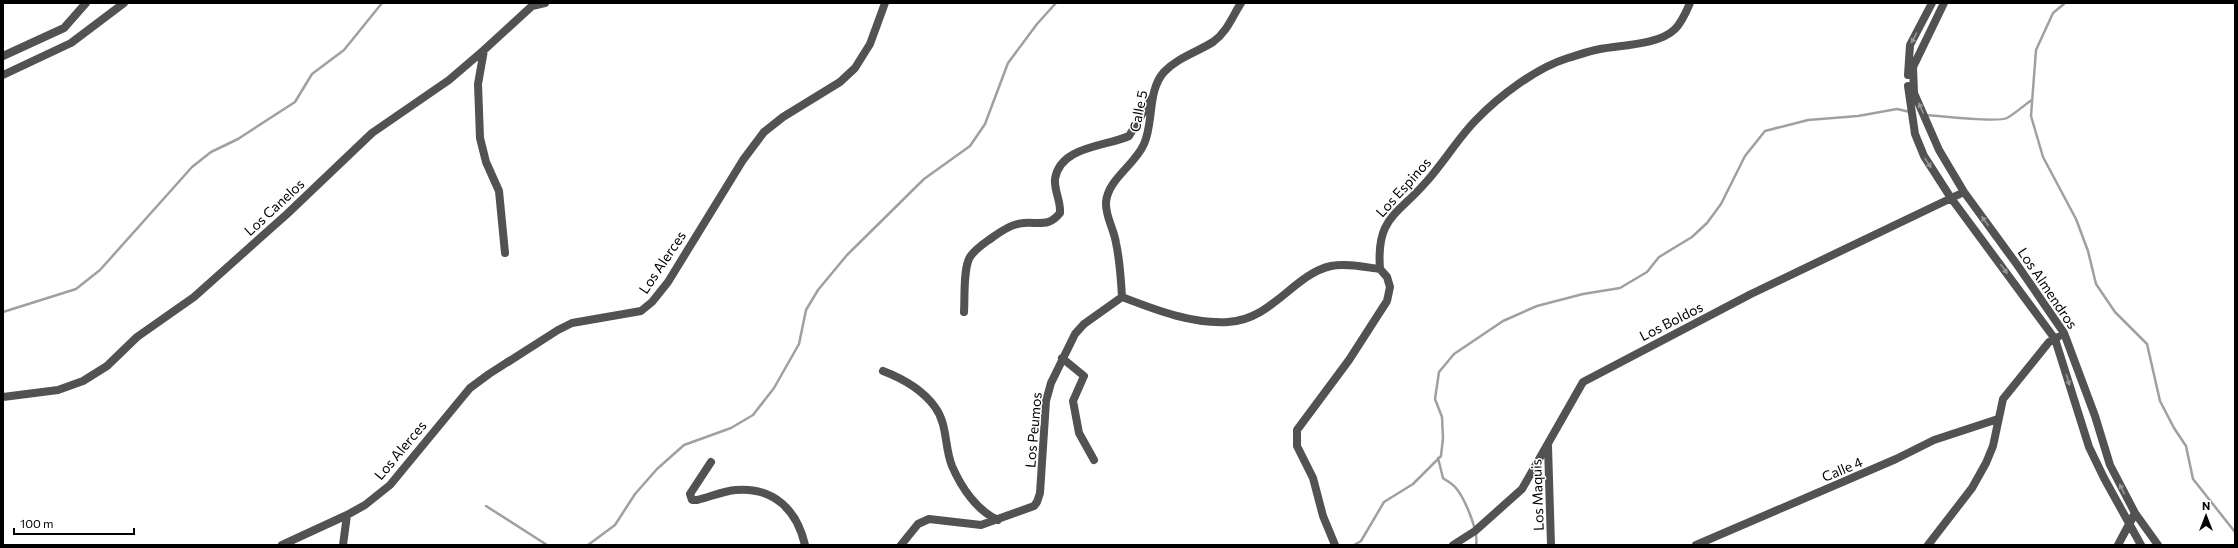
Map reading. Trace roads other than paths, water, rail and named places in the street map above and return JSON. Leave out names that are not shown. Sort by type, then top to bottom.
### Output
[{"type":"street","points":[[3,56],[64,28],[86,3]]},
{"type":"street","points":[[3,75],[71,43],[124,3]]},
{"type":"street","name":"Los Canelos","points":[[3,397],[58,390],[83,381],[107,366],[137,337],[199,292],[287,214],[372,133],[449,80],[484,50],[528,4],[545,3]]},
{"type":"street","name":"Los Alerces","points":[[282,545],[365,505],[390,485],[470,388],[489,374],[558,330],[572,323],[641,311],[652,302],[668,282],[743,160],[764,132],[783,117],[840,82],[855,68],[870,44],[885,3]]},
{"type":"street","name":"Calle 5","points":[[1122,297],[1116,242],[1108,215],[1106,202],[1110,188],[1134,161],[1144,145],[1151,124],[1154,95],[1157,83],[1164,72],[1175,63],[1213,42],[1226,29],[1240,3]]},
{"type":"street","name":"Los Espinos","points":[[1335,545],[1323,516],[1312,478],[1297,446],[1297,430],[1349,360],[1387,301],[1390,287],[1387,277],[1380,269],[1378,250],[1382,230],[1392,216],[1446,159],[1475,120],[1505,94],[1525,80],[1566,59],[1598,50],[1659,39],[1675,29],[1690,3]]},
{"type":"street","name":"Los Almendros","points":[[1932,3],[1910,45],[1910,75],[1915,134],[1924,156],[1951,198],[2054,339],[2090,447],[2104,478],[2141,545]]},
{"type":"street","name":"Los Almendros","points":[[1944,3],[1910,75],[1914,93],[1939,150],[1964,192],[2018,266],[2064,333],[2095,416],[2110,465],[2135,513],[2158,545]]},
{"type":"street","points":[[484,50],[478,84],[480,138],[486,162],[500,191],[505,253]]},
{"type":"street","points":[[964,312],[967,266],[969,258],[974,252],[1000,232],[1014,224],[1042,225],[1055,219],[1060,213],[1055,179],[1060,164],[1072,154],[1129,136],[1154,95]]},
{"type":"street","name":"Los Boldos","points":[[1453,545],[1475,530],[1522,489],[1548,444],[1575,392],[1588,379],[1752,294],[1964,192]]},
{"type":"street","points":[[1122,297],[1164,313],[1194,320],[1229,322],[1253,316],[1273,305],[1310,275],[1330,266],[1380,269]]},
{"type":"street","name":"Los Peumos","points":[[901,545],[918,524],[928,519],[981,525],[1034,506],[1040,498],[1046,401],[1062,358],[1075,334],[1084,324],[1122,297]]},
{"type":"street","points":[[1928,545],[1972,488],[1986,463],[1993,446],[2003,398],[2049,342],[2064,333]]},
{"type":"street","points":[[1062,358],[1084,376],[1074,401],[1079,433],[1094,460]]},
{"type":"street","points":[[884,371],[905,380],[921,392],[935,408],[944,425],[952,465],[979,509],[998,520]]},
{"type":"street","name":"Calle 4","points":[[1696,545],[1896,459],[1934,440],[1998,419]]},
{"type":"street","name":"Los Maquis","points":[[1548,444],[1551,545]]},
{"type":"street","points":[[711,462],[690,494],[692,500],[736,490],[751,491],[779,500],[790,510],[801,527],[805,545]]},
{"type":"street","points":[[2118,545],[2135,513]]},
{"type":"street","points":[[343,545],[347,515]]},
{"type":"waterway","points":[[3,312],[76,289],[100,270],[192,167],[211,152],[238,139],[295,102],[312,74],[344,50],[382,3]]},
{"type":"waterway","points":[[588,545],[615,525],[635,494],[657,469],[684,445],[731,428],[753,415],[774,388],[799,344],[806,310],[818,290],[847,255],[924,179],[970,146],[985,124],[1008,63],[1037,24],[1056,3]]},
{"type":"waterway","points":[[2065,3],[2053,13],[2036,50],[2031,116],[2043,157],[2076,219],[2088,251],[2096,284],[2115,312],[2147,344],[2160,401],[2174,428],[2186,446],[2193,479],[2235,532]]},
{"type":"waterway","points":[[1926,115],[1981,120],[2001,119],[2007,118],[2032,100]]},
{"type":"waterway","points":[[1354,545],[1361,541],[1384,502],[1413,484],[1441,456],[1443,438],[1442,417],[1435,399],[1439,372],[1454,354],[1503,321],[1537,306],[1583,294],[1620,288],[1647,272],[1659,257],[1692,237],[1707,223],[1721,204],[1745,156],[1765,131],[1808,120],[1858,116],[1897,109],[1910,112]]},
{"type":"waterway","points":[[1438,458],[1443,478],[1456,488],[1467,507],[1475,532],[1476,545]]},
{"type":"waterway","points":[[486,506],[547,545]]}]
